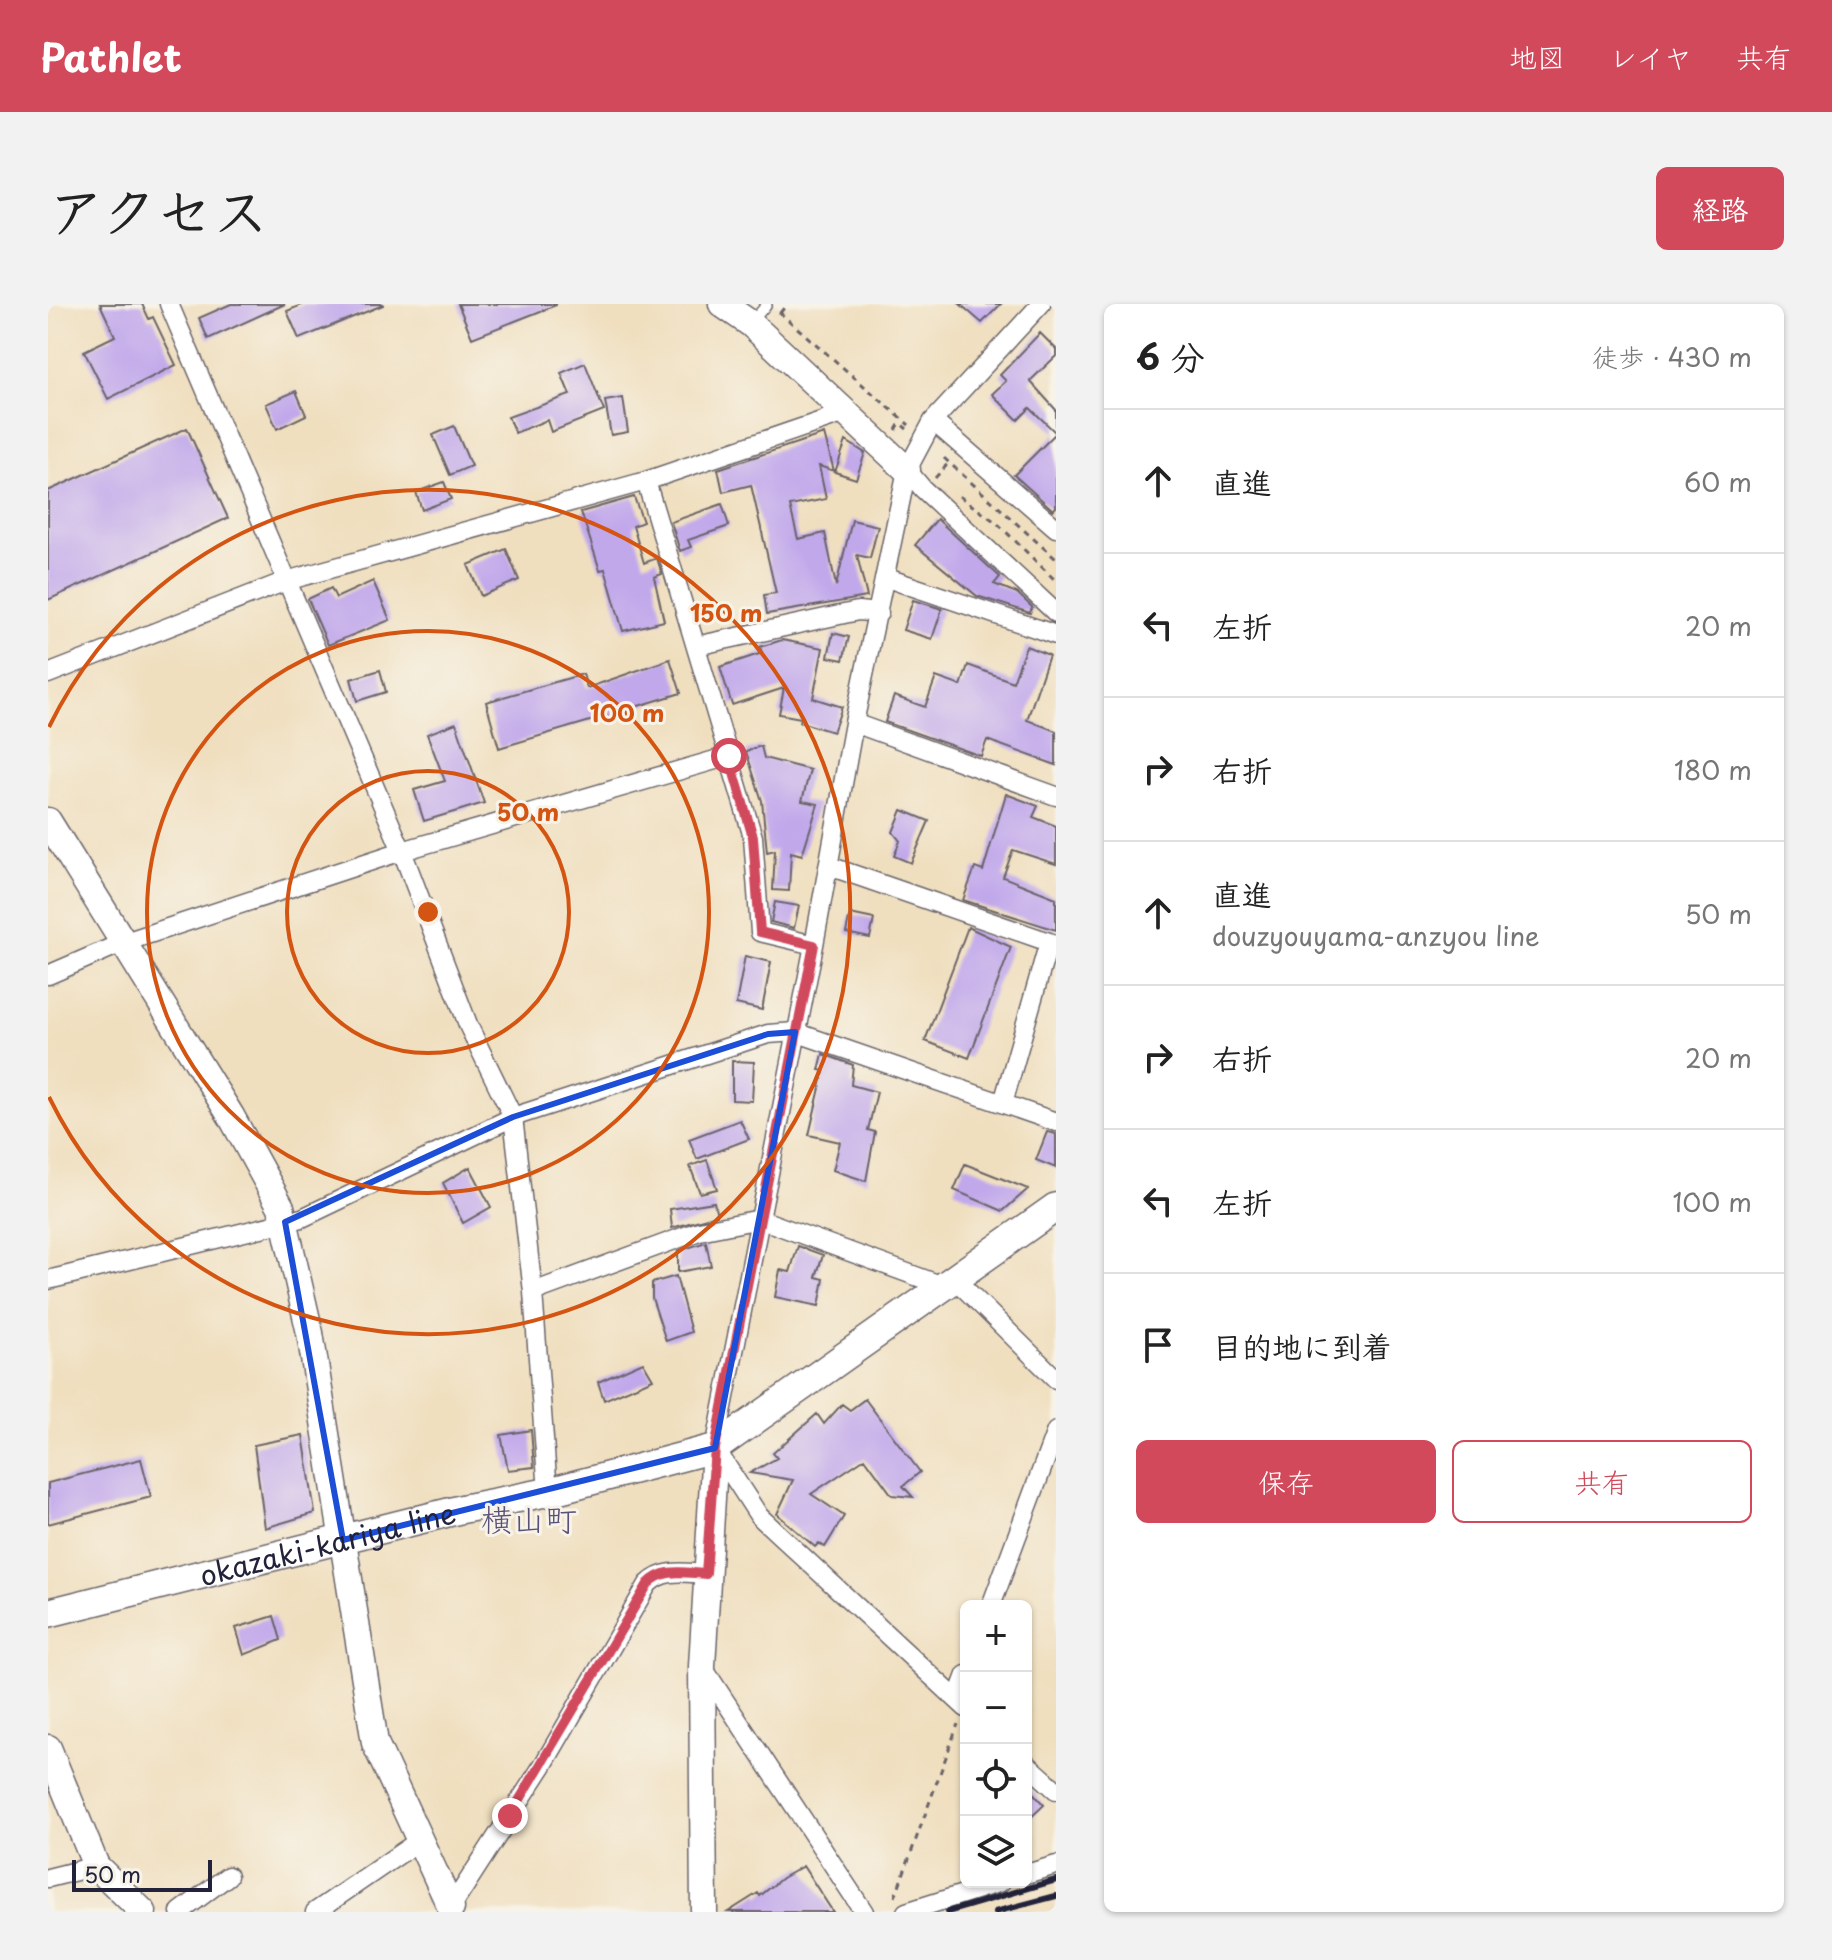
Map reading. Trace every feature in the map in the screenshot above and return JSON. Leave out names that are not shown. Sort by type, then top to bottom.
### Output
[{"type":"main road","name":"okazaki-kariya line","points":[[48,1613],[462,1509],[548,1492],[715,1448],[1056,1207]]},
{"type":"street","points":[[169,304],[402,851],[469,1027],[513,1117],[533,1292],[548,1492]]},
{"type":"street","points":[[722,304],[762,311],[845,413],[1056,613]]},
{"type":"street","points":[[704,1912],[702,1666],[715,1448],[814,945],[854,723],[887,578],[907,470],[933,421],[1041,304]]},
{"type":"street","points":[[48,674],[286,581],[646,481],[845,413]]},
{"type":"street","points":[[933,421],[1056,528]]},
{"type":"street","points":[[646,481],[753,837],[760,932],[814,945]]},
{"type":"street","points":[[887,578],[1056,635]]},
{"type":"street","points":[[696,646],[858,611],[879,613]]},
{"type":"street","points":[[854,723],[1056,796]]},
{"type":"street","points":[[48,975],[122,943],[402,851],[729,756]]},
{"type":"street","points":[[48,821],[259,1162],[285,1222],[310,1333],[375,1743],[451,1911]]},
{"type":"street","points":[[829,866],[1052,943],[1003,1103]]},
{"type":"street","points":[[48,1280],[285,1222],[378,1184],[513,1117],[768,1034],[795,1032],[1056,1122]]},
{"type":"street","points":[[533,1292],[699,1231],[760,1219],[949,1282],[1056,1379]]},
{"type":"street","points":[[993,1600],[1056,1431]]},
{"type":"street","points":[[715,1448],[759,1516],[960,1708]]},
{"type":"street","points":[[451,1911],[543,1765],[648,1584],[657,1575],[669,1572],[706,1574]]},
{"type":"street","points":[[702,1666],[864,1912]]},
{"type":"street","points":[[48,1748],[96,1866],[143,1912]]},
{"type":"street","points":[[1032,1767],[1053,1780]]},
{"type":"street","points":[[315,1912],[420,1840]]},
{"type":"street","points":[[1032,1872],[1056,1865]]},
{"type":"street","points":[[48,1878],[96,1866]]},
{"type":"street","points":[[180,1912],[228,1876]]},
{"type":"street","points":[[901,1905],[975,1888]]},
{"type":"path","points":[[780,313],[787,304]]},
{"type":"path","points":[[762,311],[780,313],[912,431],[900,423],[893,433]]},
{"type":"path","points":[[935,478],[946,466],[942,459],[1056,559]]},
{"type":"path","points":[[901,1905],[960,1712]]},
{"type":"highlighted area","points":[[795,1032],[715,1448],[343,1540],[285,1222],[513,1117],[768,1034]]},
{"type":"building","points":[[100,304],[142,304],[149,319],[153,317],[176,365],[108,399],[84,351],[115,336]]},
{"type":"building","points":[[231,304],[285,304],[208,339],[199,318]]},
{"type":"building","points":[[304,304],[383,305],[299,339],[287,311]]},
{"type":"building","points":[[458,304],[556,304],[556,305],[472,338]]},
{"type":"building","points":[[960,304],[1001,304],[982,323]]},
{"type":"building","points":[[1040,333],[1056,349],[1056,356],[1030,381],[1056,410],[1056,433],[1030,408],[1018,420],[992,394],[1006,381],[1000,375]]},
{"type":"building","points":[[585,363],[604,411],[551,432],[547,420],[515,433],[508,417],[570,395],[561,373]]},
{"type":"building","points":[[296,391],[306,415],[277,429],[266,404]]},
{"type":"building","points":[[623,398],[628,432],[611,435],[605,401]]},
{"type":"building","points":[[454,426],[471,466],[450,475],[433,435]]},
{"type":"building","points":[[187,428],[228,518],[48,600],[48,491]]},
{"type":"building","points":[[1056,433],[1056,507],[1053,510],[1014,475]]},
{"type":"building","points":[[824,434],[834,471],[819,466],[826,499],[790,506],[798,539],[825,533],[836,586],[852,520],[878,526],[870,558],[857,555],[867,597],[767,614],[764,595],[776,593],[751,485],[723,492],[718,469]]},
{"type":"building","points":[[846,441],[865,453],[856,479],[835,472]]},
{"type":"building","points":[[444,482],[451,499],[422,510],[416,492]]},
{"type":"building","points":[[634,497],[643,522],[633,526],[644,563],[657,558],[662,574],[654,577],[664,621],[623,631],[605,569],[600,570],[581,512]]},
{"type":"building","points":[[722,504],[729,526],[688,540],[691,547],[680,551],[671,522]]},
{"type":"building","points":[[937,519],[1000,577],[994,584],[1017,593],[1032,607],[1030,613],[977,596],[915,545]]},
{"type":"building","points":[[506,549],[519,580],[481,596],[468,565]]},
{"type":"building","points":[[373,581],[390,620],[328,645],[308,599],[331,588],[336,598]]},
{"type":"building","points":[[913,600],[942,609],[932,639],[903,630]]},
{"type":"building","points":[[833,633],[849,637],[843,660],[828,657]]},
{"type":"building","points":[[782,640],[823,648],[813,698],[842,707],[833,732],[800,722],[801,718],[779,714],[784,688],[732,705],[720,667],[762,653],[760,647]]},
{"type":"building","points":[[1026,646],[1049,655],[1027,720],[1056,731],[1056,765],[987,740],[981,756],[885,722],[894,696],[925,707],[936,677],[961,686],[968,665],[1013,682]]},
{"type":"building","points":[[670,659],[681,693],[635,707],[636,713],[609,722],[607,716],[499,748],[486,702],[583,674],[587,688]]},
{"type":"building","points":[[380,670],[386,692],[357,701],[351,679]]},
{"type":"building","points":[[456,723],[484,803],[424,821],[414,790],[445,781],[427,734]]},
{"type":"building","points":[[761,746],[764,758],[810,770],[802,801],[818,804],[802,855],[791,852],[789,891],[773,890],[775,850],[767,852],[762,801],[746,751]]},
{"type":"building","points":[[1006,794],[1038,806],[1033,817],[1056,826],[1056,864],[1013,850],[1003,877],[1056,898],[1056,930],[963,900],[975,868],[983,871]]},
{"type":"building","points":[[902,810],[929,821],[911,863],[894,856],[900,841],[893,832]]},
{"type":"building","points":[[775,902],[799,906],[794,928],[771,922]]},
{"type":"building","points":[[850,914],[874,919],[870,938],[846,933]]},
{"type":"building","points":[[968,927],[1011,947],[969,1058],[925,1041]]},
{"type":"building","points":[[745,956],[771,962],[762,1010],[736,1004]]},
{"type":"building","points":[[823,1054],[853,1065],[851,1085],[877,1092],[868,1130],[875,1132],[866,1181],[833,1170],[840,1142],[809,1135],[824,1071],[819,1070]]},
{"type":"building","points":[[732,1061],[754,1062],[752,1101],[732,1100]]},
{"type":"building","points":[[740,1120],[749,1139],[697,1159],[689,1139]]},
{"type":"building","points":[[1047,1132],[1056,1134],[1056,1168],[1036,1160]]},
{"type":"building","points":[[707,1160],[717,1189],[700,1193],[690,1166]]},
{"type":"building","points":[[965,1164],[1028,1189],[1003,1211],[954,1190]]},
{"type":"building","points":[[470,1167],[491,1207],[463,1223],[443,1183]]},
{"type":"building","points":[[714,1202],[717,1215],[672,1228],[670,1209]]},
{"type":"building","points":[[706,1242],[711,1266],[678,1272],[678,1251]]},
{"type":"building","points":[[798,1246],[823,1255],[816,1277],[824,1279],[819,1306],[775,1297],[780,1270],[790,1272]]},
{"type":"building","points":[[676,1276],[691,1332],[666,1341],[652,1298],[652,1283]]},
{"type":"building","points":[[643,1362],[653,1379],[604,1400],[598,1382]]},
{"type":"building","points":[[865,1399],[920,1472],[903,1486],[913,1497],[892,1495],[865,1458],[811,1494],[844,1516],[825,1547],[819,1543],[815,1547],[777,1514],[793,1480],[750,1473],[777,1458],[773,1453],[817,1414],[824,1424],[842,1404],[850,1410]]},
{"type":"building","points":[[531,1430],[534,1467],[508,1470],[501,1435]]},
{"type":"building","points":[[303,1435],[315,1513],[265,1528],[254,1445]]},
{"type":"building","points":[[141,1459],[151,1497],[48,1524],[48,1483]]},
{"type":"building","points":[[274,1616],[281,1640],[244,1655],[236,1628]]},
{"type":"building","points":[[1032,1792],[1044,1805],[1032,1816]]},
{"type":"building","points":[[803,1866],[833,1912],[728,1912],[758,1893],[760,1896]]},
{"type":"railway","points":[[947,1912],[1056,1880]]},
{"type":"railway","points":[[995,1912],[1056,1896]]},
{"type":"district","name":"横山町","points":[[529,1518]]},
{"type":"route","points":[[510,1816],[648,1584],[657,1575],[669,1572],[706,1574],[715,1448],[814,945],[760,932],[753,837],[729,756]]}]
